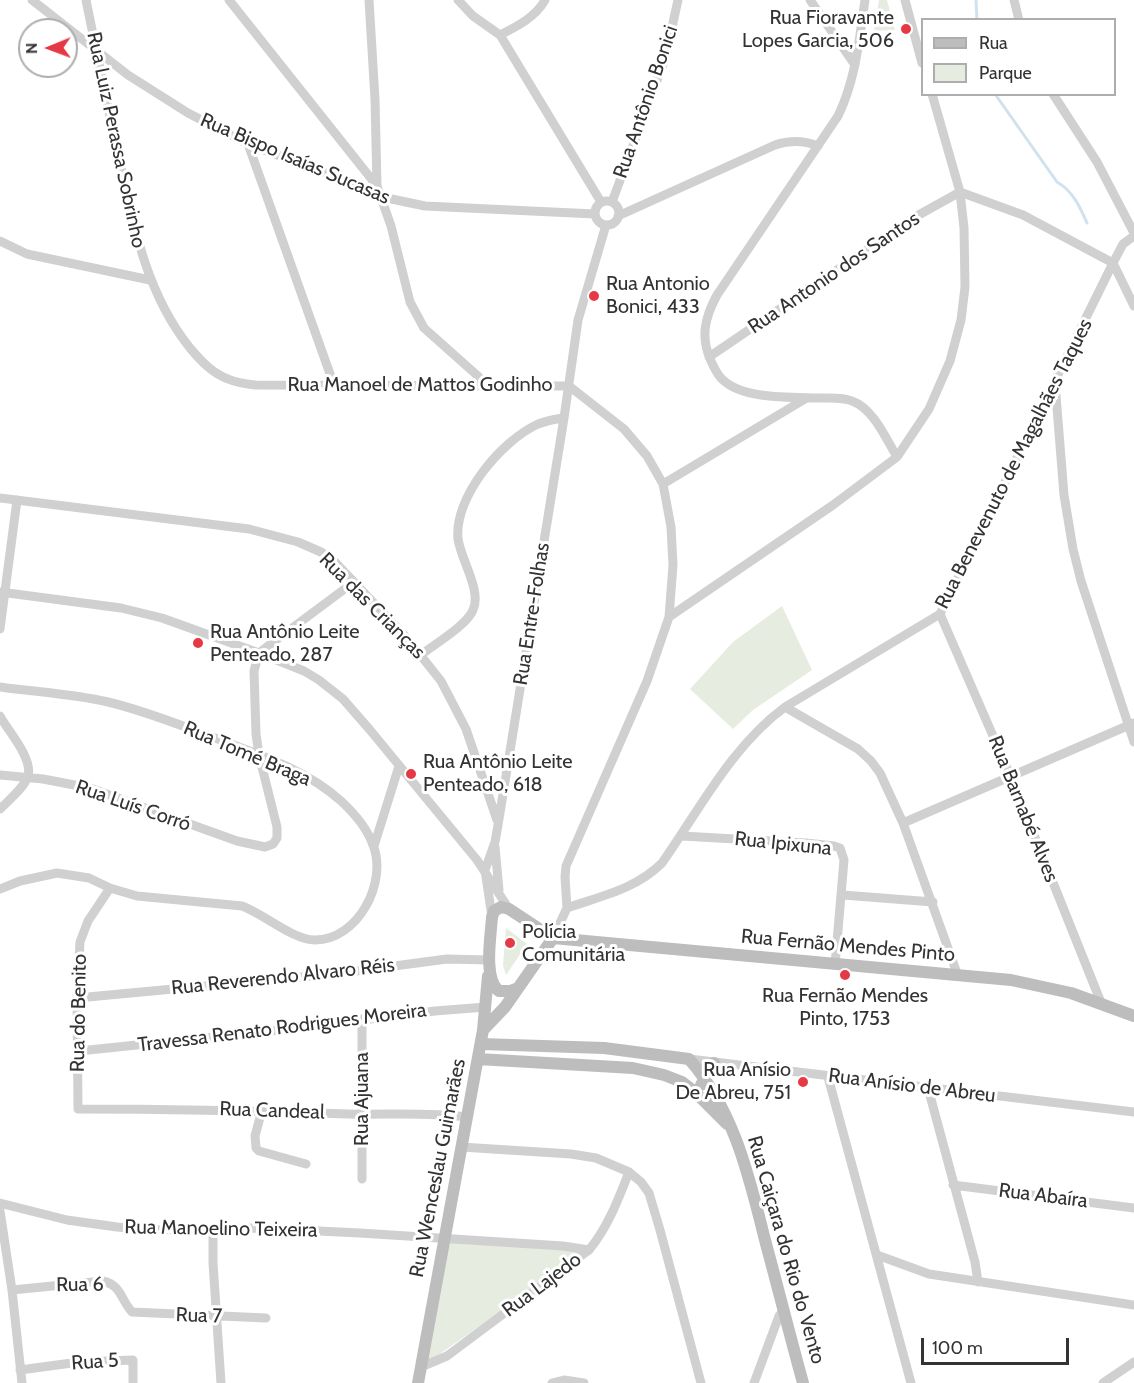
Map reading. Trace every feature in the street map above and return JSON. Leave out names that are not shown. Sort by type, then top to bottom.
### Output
[{"type":"street","name":"Rua Bispo Isaías Sucasas","points":[[32,0],[128,75],[188,113],[248,144],[350,182],[382,197],[424,206],[595,214]]},
{"type":"street","name":"Rua Luiz Perassa Sobrinho","points":[[86,0],[135,230],[150,280]]},
{"type":"street","points":[[230,0],[377,186],[394,236],[410,302],[417,317],[439,342],[488,385]]},
{"type":"street","points":[[369,0],[377,186]]},
{"type":"street","points":[[458,0],[473,16],[500,35],[607,202]]},
{"type":"street","points":[[500,35],[531,16],[541,8],[544,0]]},
{"type":"street","name":"Rua Antônio Bonici","points":[[595,214],[596,209],[607,202],[664,59],[678,0]]},
{"type":"street","points":[[810,0],[855,66]]},
{"type":"street","points":[[865,0],[855,66],[847,98],[838,116],[712,305],[704,327],[705,343],[709,357],[722,380],[732,387],[763,395],[850,400],[860,405],[869,413],[897,457]]},
{"type":"street","points":[[905,0],[921,59]]},
{"type":"street","points":[[1014,0],[1018,18]]},
{"type":"street","points":[[669,617],[832,506],[897,457],[929,408],[950,361],[961,320],[965,287],[960,192],[933,96]]},
{"type":"street","points":[[1054,96],[1097,162],[1134,235]]},
{"type":"street","points":[[595,214],[601,223],[606,225],[616,221],[618,216],[775,145],[792,141],[818,146]]},
{"type":"street","points":[[248,144],[334,385]]},
{"type":"street","points":[[960,192],[1023,215],[1113,264],[1134,306]]},
{"type":"street","name":"Rua Antonio dos Santos","points":[[709,357],[915,217],[960,192]]},
{"type":"street","name":"Rua Antônio Bonici","points":[[607,202],[616,206],[618,216]]},
{"type":"street","points":[[569,386],[578,320],[606,225]]},
{"type":"street","name":"Rua Benevenuto de Magalhães Taques","points":[[567,908],[642,880],[662,863],[735,756],[751,735],[765,722],[785,707],[940,614],[1113,264],[1124,244],[1134,235]]},
{"type":"street","points":[[0,241],[27,254],[150,280]]},
{"type":"street","name":"Rua Manoel de Mattos Godinho","points":[[150,280],[182,338],[204,364],[228,379],[255,385],[569,386],[624,429],[647,456],[663,484],[671,527],[673,565],[669,617],[647,681],[566,866],[567,908],[553,938]]},
{"type":"street","points":[[1054,382],[1064,495],[1073,549],[1081,581],[1131,725],[1134,742]]},
{"type":"street","name":"Rua Entre-Folhas","points":[[484,870],[495,842],[498,825],[569,386]]},
{"type":"street","points":[[663,484],[806,398]]},
{"type":"street","points":[[422,654],[473,612],[475,594],[460,551],[458,526],[474,485],[495,457],[524,432],[539,424],[564,418]]},
{"type":"street","name":"Rua das Crianças","points":[[0,498],[129,513],[264,533],[298,542],[321,552],[336,563],[422,654],[441,681],[466,729],[498,825]]},
{"type":"street","points":[[0,629],[2,592],[17,500]]},
{"type":"street","points":[[259,755],[256,745],[254,671],[259,653],[354,582]]},
{"type":"street","points":[[2,592],[121,608],[162,618],[304,671],[332,689],[370,730],[484,870],[509,909]]},
{"type":"street","name":"Rua Barnabé Alves","points":[[940,614],[1010,775],[1102,1005]]},
{"type":"street","name":"Rua Tomé Braga","points":[[0,687],[108,702],[171,722],[259,755],[299,774],[340,800],[357,818],[374,846],[375,881],[364,911],[345,930],[327,939],[319,940],[301,936],[254,910],[242,906],[137,896],[110,888],[89,878],[57,873],[20,881],[0,889]]},
{"type":"street","points":[[785,707],[858,749],[880,773],[903,823],[958,976]]},
{"type":"street","points":[[0,716],[28,764],[28,777],[0,809]]},
{"type":"street","points":[[903,823],[1010,775],[1131,725]]},
{"type":"street","name":"Rua Luís Corró","points":[[0,775],[28,777],[90,788],[237,841],[265,847],[273,844],[277,838],[277,827],[259,755]]},
{"type":"street","points":[[374,846],[399,766]]},
{"type":"street","name":"Rua Ipixuna","points":[[682,836],[840,848],[844,855],[843,895],[835,965]]},
{"type":"street","name":"Rua Entre-Folhas","points":[[495,842],[499,892]]},
{"type":"street","points":[[484,870],[492,917]]},
{"type":"street","name":"Rua do Benito","points":[[78,1109],[78,957],[83,930],[110,888]]},
{"type":"street","points":[[843,895],[933,902]]},
{"type":"street","points":[[483,1030],[495,1019],[553,938],[509,909],[501,907],[492,917]]},
{"type":"street","name":"Rua Wenceslau Guimarães","points":[[418,1383],[481,1044],[492,917]]},
{"type":"street","name":"Rua Fernão Mendes Pinto","points":[[553,938],[1011,980],[1048,987],[1134,1016]]},
{"type":"street","name":"Rua Reverendo Alvaro Réis","points":[[77,998],[334,974],[447,960],[489,960]]},
{"type":"street","points":[[489,960],[495,988],[504,992],[518,988]]},
{"type":"street","name":"Travessa Renato Rodrigues Moreira","points":[[79,1052],[486,1007]]},
{"type":"street","name":"Rua Ajuana","points":[[362,1019],[362,1179]]},
{"type":"street","points":[[481,1044],[604,1048],[689,1059]]},
{"type":"street","name":"Rua Caiçara do Rio do Vento","points":[[478,1059],[633,1068],[664,1075],[682,1082],[695,1092],[730,1127]]},
{"type":"street","name":"Rua Caiçara do Rio do Vento","points":[[689,1059],[705,1078],[722,1105],[742,1155],[803,1383]]},
{"type":"street","name":"Rua Anísio de Abreu","points":[[689,1059],[1134,1112]]},
{"type":"street","points":[[695,1092],[714,1063]]},
{"type":"street","points":[[828,1077],[911,1383]]},
{"type":"street","points":[[928,1088],[975,1262],[978,1282]]},
{"type":"street","name":"Rua Candeal","points":[[78,1109],[262,1110],[437,1114],[466,1117]]},
{"type":"street","points":[[262,1110],[255,1136],[256,1148],[259,1151],[306,1164]]},
{"type":"street","points":[[461,1148],[596,1158],[629,1172],[641,1182],[649,1193],[701,1383]]},
{"type":"street","name":"Rua Lajedo","points":[[421,1367],[447,1356],[589,1250],[600,1237],[616,1206],[629,1172]]},
{"type":"street","name":"Rua Abaíra","points":[[953,1185],[1134,1208]]},
{"type":"street","name":"Rua Manoelino Teixeira","points":[[0,1203],[68,1220],[149,1230],[213,1228],[360,1233],[563,1246],[589,1250]]},
{"type":"street","points":[[0,1212],[12,1290],[22,1383]]},
{"type":"street","points":[[213,1228],[221,1383]]},
{"type":"street","points":[[877,1255],[929,1274],[1134,1305]]},
{"type":"street","name":"Rua 6","points":[[12,1290],[109,1282],[118,1289],[132,1312]]},
{"type":"street","points":[[754,1383],[779,1316],[784,1310]]},
{"type":"street","name":"Rua 7","points":[[132,1312],[266,1318]]},
{"type":"street","name":"Rua 5","points":[[20,1370],[79,1362],[133,1360],[133,1383]]},
{"type":"street","points":[[1103,1383],[1134,1362]]},
{"type":"street","points":[[552,1383],[564,1380],[584,1383]]},
{"type":"green space","points":[[879,0],[887,0],[895,30],[874,31]]},
{"type":"green space","points":[[782,606],[812,670],[753,710],[733,729],[690,689],[733,642]]},
{"type":"green space","points":[[506,928],[527,944],[506,975],[503,965]]},
{"type":"green space","points":[[444,1239],[589,1250],[421,1367]]},
{"type":"waterway","points":[[976,0],[977,18]]},
{"type":"waterway","points":[[996,96],[1057,182],[1075,200],[1087,223]]},
{"type":"place","name":"Rua Fioravante Lopes Garcia, 506","points":[[906,29]]},
{"type":"place","name":"Rua Antonio Bonici, 433","points":[[594,296]]},
{"type":"place","name":"Rua Antônio Leite Penteado, 287","points":[[198,643]]},
{"type":"place","name":"Rua Antônio Leite Penteado, 618","points":[[411,774]]},
{"type":"place","name":"Polícia Comunitária","points":[[510,943]]},
{"type":"place","name":"Rua Fernão Mendes Pinto, 1753","points":[[845,975]]},
{"type":"place","name":"Rua Anísio De Abreu, 751","points":[[803,1082]]}]
